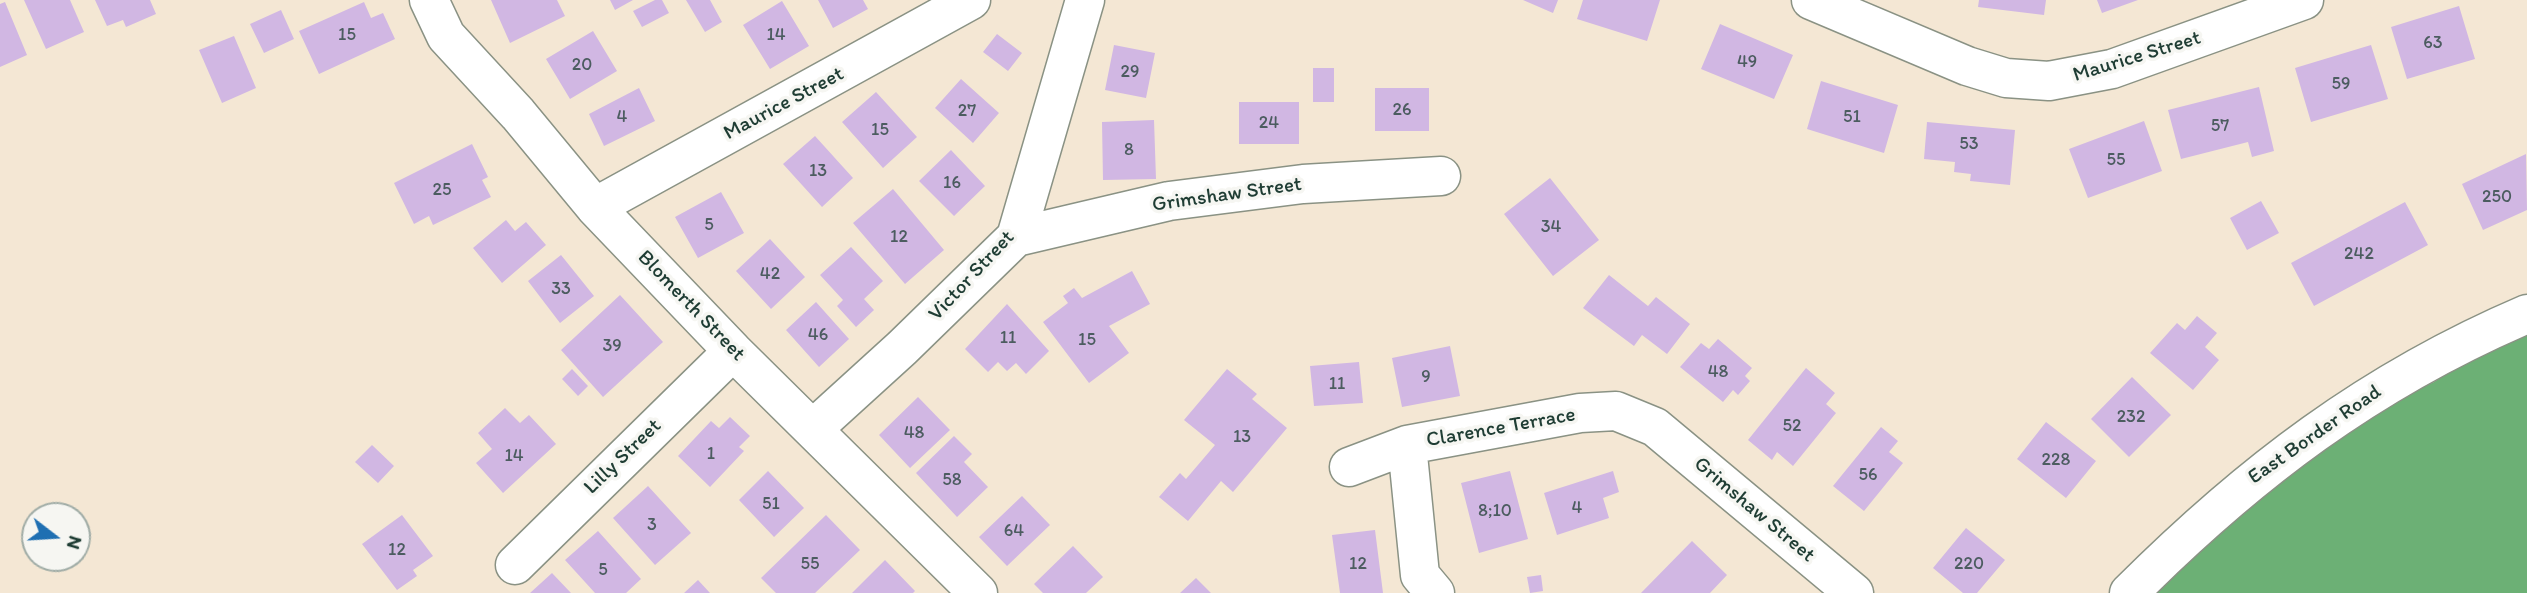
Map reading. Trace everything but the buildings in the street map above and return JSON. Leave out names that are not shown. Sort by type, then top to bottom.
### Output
[{"type":"street","name":"Blomerth Street","points":[[429,0],[446,36],[595,207],[733,351],[814,428],[978,593]]},
{"type":"street","name":"Maurice Street","points":[[595,207],[971,0]]},
{"type":"street","name":"Victor Street","points":[[814,428],[902,348],[1016,237],[1085,0]]},
{"type":"street","name":"Maurice Street","points":[[1811,0],[1967,66],[2006,78],[2049,81],[2112,69],[2304,0]]},
{"type":"street","name":"Grimshaw Street","points":[[1016,237],[1169,201],[1303,184],[1441,176]]},
{"type":"street","name":"East Border Road","points":[[2129,593],[2201,522],[2302,440],[2409,372],[2527,314]]},
{"type":"street","name":"Lilly Street","points":[[515,565],[624,454],[733,351]]},
{"type":"street","name":"Clarence Terrace","points":[[1349,467],[1407,445],[1608,411],[1631,415],[1655,427]]},
{"type":"street","name":"Grimshaw Street","points":[[1655,427],[1854,593]]},
{"type":"street","points":[[1407,445],[1420,575],[1435,593]]},
{"type":"green space","points":[[2527,330],[2527,593],[2155,593],[2241,511],[2387,403],[2434,382],[2476,354]]}]
